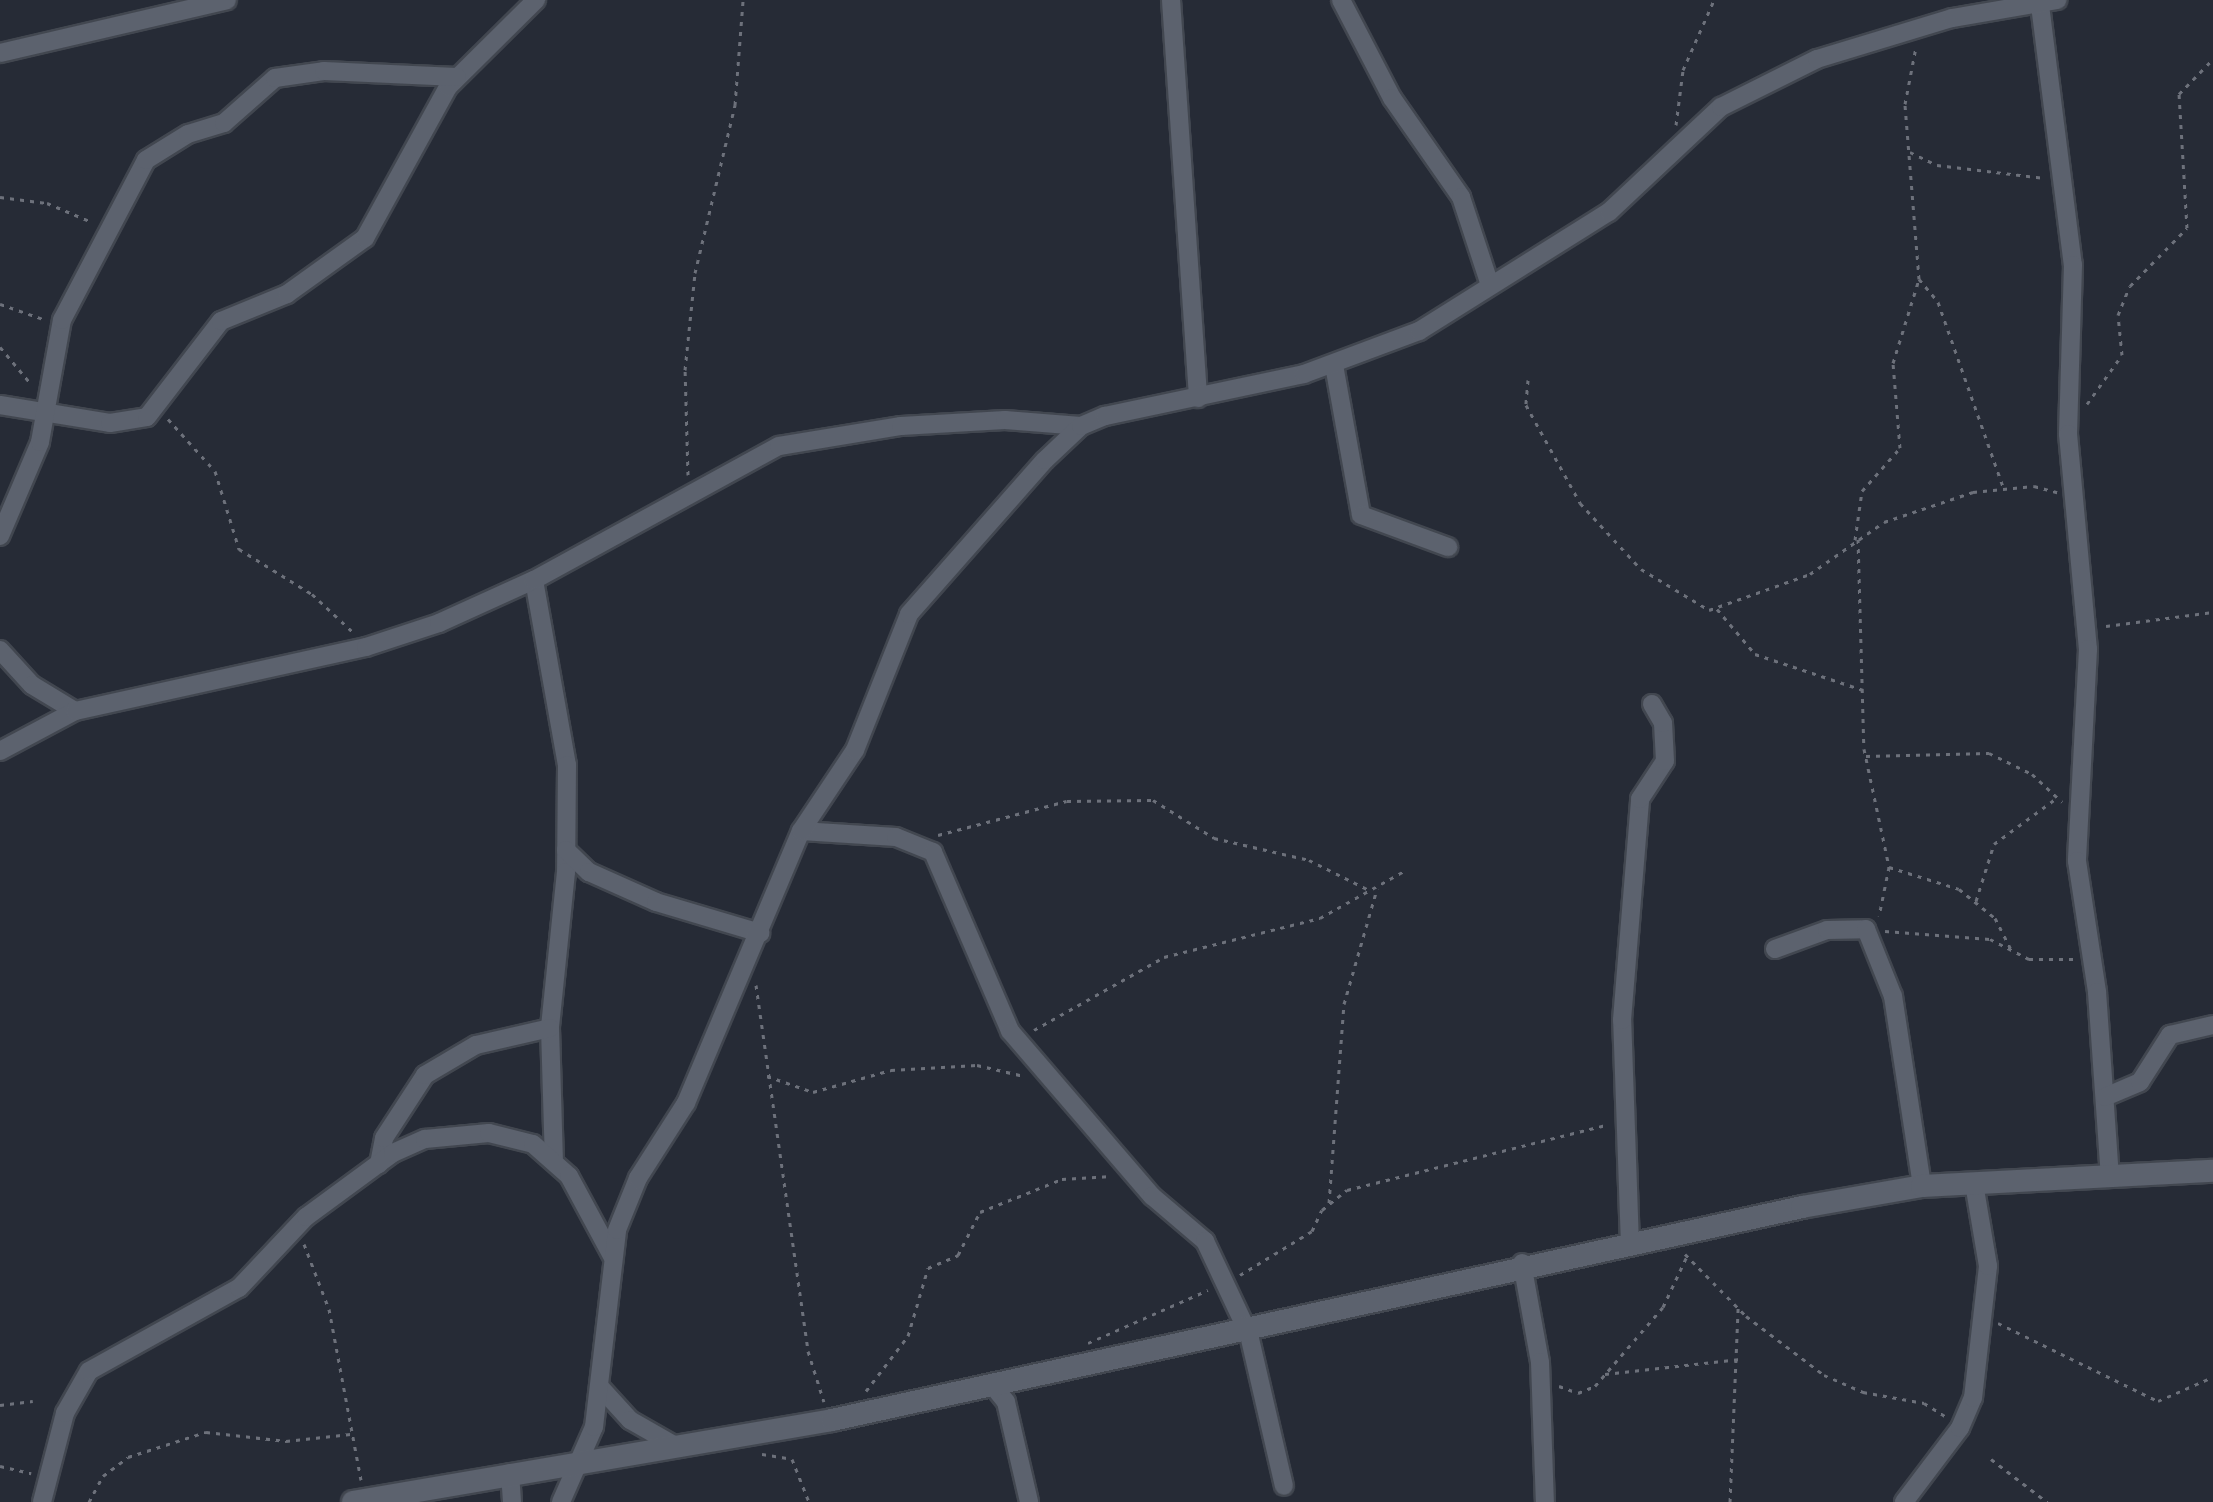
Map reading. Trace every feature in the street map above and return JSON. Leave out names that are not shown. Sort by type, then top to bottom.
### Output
[{"type":"street","points":[[0,53],[227,0]]},
{"type":"street","points":[[0,405],[45,406],[132,424],[158,407],[221,321],[287,294],[365,238],[457,77],[536,0]]},
{"type":"street","points":[[1171,0],[1198,398]]},
{"type":"street","points":[[1341,0],[1392,98],[1461,197],[1490,285]]},
{"type":"street","points":[[0,751],[75,711],[366,647],[534,580],[779,446],[833,436],[1005,420],[1081,426],[1133,408],[1198,398],[1334,365],[1419,331],[1609,212],[1673,148],[1721,107],[1775,79],[1922,26],[2048,2],[2073,265],[2068,424],[2086,628],[2079,901],[2091,958],[2110,1176]]},
{"type":"street","points":[[0,536],[31,468],[61,326],[107,230],[146,160],[188,134],[224,123],[275,78],[324,71],[457,77]]},
{"type":"street","points":[[1334,365],[1361,515],[1448,547]]},
{"type":"street","points":[[561,1502],[584,1460],[600,1387],[612,1256],[638,1178],[686,1103],[753,951],[801,831],[855,750],[909,614],[971,537],[1081,426]]},
{"type":"street","points":[[534,580],[567,765],[566,850],[550,1028],[554,1159]]},
{"type":"street","points":[[0,650],[32,685],[75,711]]},
{"type":"street","points":[[1630,1245],[1622,1020],[1640,799],[1665,761],[1663,723],[1652,704]]},
{"type":"street","points":[[801,831],[914,840],[938,860],[1015,1037],[1130,1172],[1205,1241],[1246,1326],[1284,1486]]},
{"type":"street","points":[[566,850],[589,872],[656,902],[760,933]]},
{"type":"street","points":[[1775,949],[1827,930],[1866,929],[1893,996],[1922,1186]]},
{"type":"street","points":[[2105,1097],[2140,1082],[2170,1035],[2213,1025]]},
{"type":"street","points":[[379,1164],[384,1138],[425,1075],[476,1045],[550,1028]]},
{"type":"street","points":[[42,1502],[46,1477],[73,1389],[89,1371],[239,1288],[297,1227],[379,1164],[425,1139],[464,1133],[518,1138],[554,1159],[612,1256]]},
{"type":"street","points":[[361,1500],[832,1420],[994,1387],[1522,1263],[1630,1245],[1922,1186],[2213,1171]]},
{"type":"street","points":[[1904,1502],[1960,1428],[1973,1398],[1986,1318],[1988,1266],[1974,1183]]},
{"type":"street","points":[[1522,1263],[1540,1376],[1545,1502]]},
{"type":"street","points":[[600,1387],[630,1420],[679,1448]]},
{"type":"street","points":[[994,1387],[1006,1402],[1029,1502]]},
{"type":"street","points":[[510,1473],[512,1502]]},
{"type":"path","points":[[694,491],[682,445],[686,349],[695,273],[735,105],[743,0]]},
{"type":"path","points":[[1673,148],[1683,70],[1714,0]]},
{"type":"path","points":[[1922,26],[1906,86],[1919,279],[1893,363],[1899,453],[1862,491],[1857,540],[1865,756],[1889,867],[1876,930],[1978,937],[2039,960],[2091,958]]},
{"type":"path","points":[[2068,424],[2122,355],[2118,315],[2130,286],[2187,228],[2179,94],[2213,59]]},
{"type":"path","points":[[1910,152],[1937,165],[2038,174],[2066,190]]},
{"type":"path","points":[[0,197],[47,203],[107,230]]},
{"type":"path","points":[[1919,279],[1938,302],[2004,489]]},
{"type":"path","points":[[0,304],[61,326]]},
{"type":"path","points":[[0,347],[45,406]]},
{"type":"path","points":[[1528,380],[1526,405],[1580,503],[1651,578],[1717,609],[1755,654],[1863,690]]},
{"type":"path","points":[[158,407],[215,471],[239,549],[337,613],[366,647]]},
{"type":"path","points":[[1717,609],[1810,574],[1857,540],[1973,492],[2004,489],[2073,494]]},
{"type":"path","points":[[2086,628],[2213,612]]},
{"type":"path","points":[[1865,756],[1989,753],[2032,774],[2058,797],[2079,824]]},
{"type":"path","points":[[1976,901],[1994,844],[2058,797]]},
{"type":"path","points":[[914,840],[1067,801],[1153,800],[1214,838],[1309,860],[1371,891]]},
{"type":"path","points":[[1889,867],[1941,879],[1976,901],[2009,936],[2011,949]]},
{"type":"path","points":[[1015,1037],[1164,957],[1236,933],[1320,918],[1377,889],[1406,870]]},
{"type":"path","points":[[1077,1366],[1089,1341],[1137,1327],[1224,1283],[1312,1231],[1329,1203],[1344,1004],[1377,889]]},
{"type":"path","points":[[753,951],[766,1076],[811,1364],[832,1420]]},
{"type":"path","points":[[766,1076],[813,1092],[891,1070],[977,1065],[1058,1088]]},
{"type":"path","points":[[1329,1203],[1388,1177],[1496,1157],[1625,1119]]},
{"type":"path","points":[[859,1397],[908,1336],[928,1268],[958,1255],[980,1212],[1070,1177],[1130,1172]]},
{"type":"path","points":[[297,1227],[329,1309],[361,1500]]},
{"type":"path","points":[[1670,1235],[1687,1256],[1737,1304],[1824,1375],[1863,1392],[1924,1403],[1960,1428]]},
{"type":"path","points":[[1540,1376],[1578,1393],[1605,1374],[1663,1307],[1687,1256]]},
{"type":"path","points":[[1730,1502],[1740,1359],[1737,1304]]},
{"type":"path","points":[[1986,1318],[2158,1401],[2213,1377]]},
{"type":"path","points":[[1605,1374],[1740,1359]]},
{"type":"path","points":[[0,1405],[33,1401]]},
{"type":"path","points":[[89,1502],[103,1476],[128,1457],[206,1432],[286,1441],[351,1434]]},
{"type":"path","points":[[736,1438],[754,1453],[792,1459],[809,1502]]},
{"type":"path","points":[[1991,1459],[2047,1502]]},
{"type":"path","points":[[0,1466],[46,1477]]}]
